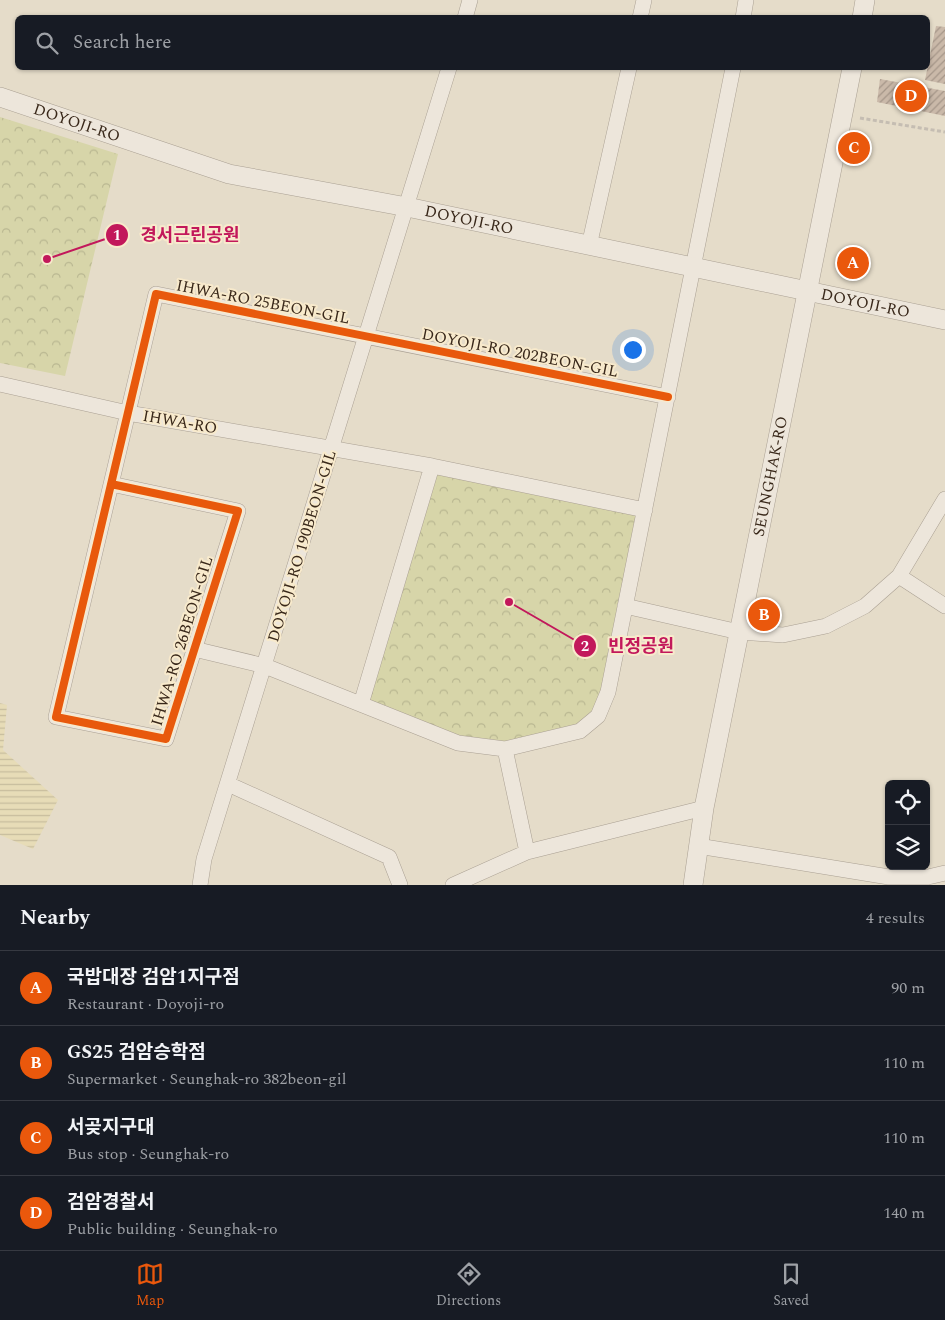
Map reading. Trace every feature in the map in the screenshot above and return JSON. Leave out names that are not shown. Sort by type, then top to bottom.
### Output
[{"type":"street","points":[[465,15],[470,0]]},
{"type":"street","points":[[641,15],[644,0]]},
{"type":"street","points":[[744,15],[746,0]]},
{"type":"street","points":[[862,15],[865,0]]},
{"type":"street","name":"DOYOJI-RO 190BEON-GIL","points":[[200,885],[204,859],[448,70]]},
{"type":"street","points":[[589,246],[629,70]]},
{"type":"street","points":[[194,649],[265,666],[458,743],[505,749],[580,730],[598,716],[608,692],[733,70]]},
{"type":"street","name":"SEUNGHAK-RO","points":[[693,885],[704,808],[852,70]]},
{"type":"street","name":"DOYOJI-RO","points":[[0,97],[229,174],[407,207],[945,320]]},
{"type":"street","name":"IHWA-RO 25BEON-GIL","points":[[128,412],[156,294],[367,337]]},
{"type":"street","name":"DOYOJI-RO 202BEON-GIL","points":[[367,337],[668,397]]},
{"type":"street","name":"IHWA-RO","points":[[0,384],[128,412],[332,449]]},
{"type":"street","name":"IHWA-RO 26BEON-GIL","points":[[111,484],[238,511],[166,739],[56,717],[111,484],[128,412]]},
{"type":"street","points":[[332,449],[432,466],[645,510]]},
{"type":"street","points":[[361,704],[432,466]]},
{"type":"street","points":[[625,606],[739,632],[783,635],[826,626],[865,606],[899,576],[945,499]]},
{"type":"street","points":[[899,576],[945,606]]},
{"type":"street","points":[[505,749],[527,852]]},
{"type":"street","points":[[228,784],[388,857],[400,885]]},
{"type":"street","points":[[453,885],[527,852],[704,808]]},
{"type":"street","points":[[698,846],[889,877],[928,877],[945,873]]},
{"type":"path","points":[[842,115],[945,132]]},
{"type":"shaded area","points":[[0,703],[7,705],[3,750],[58,800],[33,849],[0,835]]},
{"type":"green space","points":[[0,117],[118,154],[65,376],[0,363]]},
{"type":"green space","points":[[434,469],[642,512],[596,714],[579,728],[504,746],[458,740],[364,702]]},
{"type":"building","points":[[936,26],[945,27],[945,84],[925,80],[927,70],[930,70],[930,55]]},
{"type":"building","points":[[880,79],[945,91],[945,116],[877,102]]},
{"type":"cycle path","points":[[111,484],[238,511],[166,739],[56,717],[156,294],[668,397]]},
{"type":"place","name":"검암경찰서","points":[[911,96]]},
{"type":"place","name":"서곶지구대","points":[[854,148]]},
{"type":"place","name":"경서근린공원","points":[[47,259]]},
{"type":"place","name":"국밥대장 검암1지구점","points":[[853,263]]},
{"type":"place","name":"빈정공원","points":[[509,602]]},
{"type":"place","name":"GS25 검암승학점","points":[[764,615]]}]
